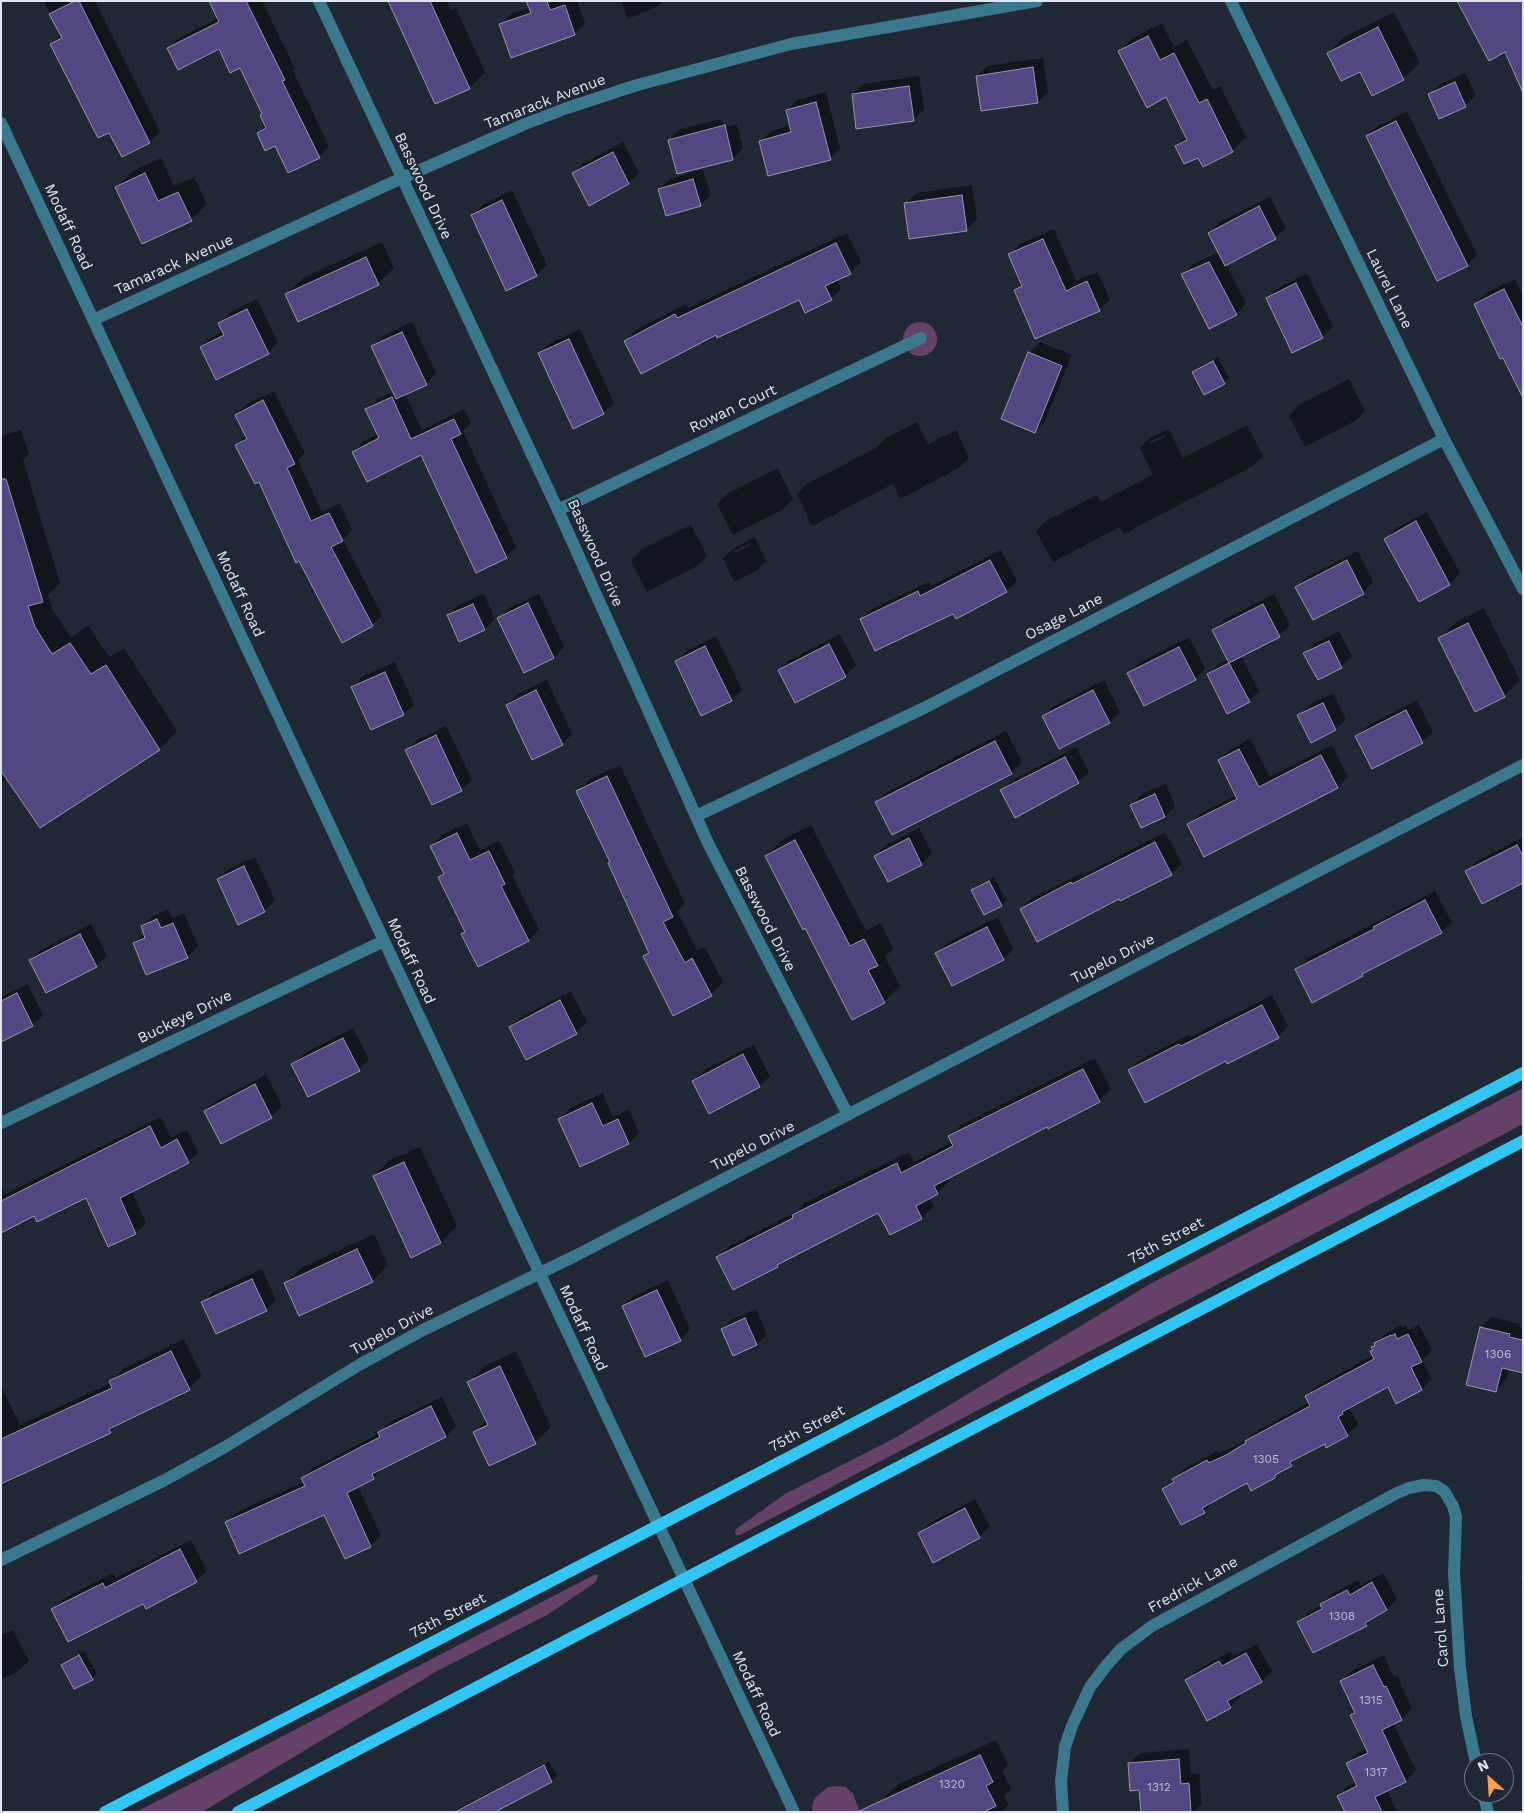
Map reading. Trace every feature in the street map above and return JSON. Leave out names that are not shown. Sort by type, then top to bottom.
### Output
[{"type":"main road","name":"75th Street","points":[[105,1812],[659,1525],[1523,1073]]},
{"type":"main road","points":[[238,1812],[1523,1141]]},
{"type":"street","name":"Basswood Drive","points":[[318,1],[558,510],[696,816],[848,1115]]},
{"type":"street","name":"Tamarack Avenue","points":[[94,320],[402,178],[525,124],[634,86],[791,44],[1037,1]]},
{"type":"street","name":"Laurel Lane","points":[[1231,1],[1444,439],[1523,589]]},
{"type":"street","name":"Modaff Road","points":[[1,123],[794,1812]]},
{"type":"street","name":"Rowan Court","points":[[558,510],[921,338]]},
{"type":"street","name":"Osage Lane","points":[[696,816],[924,708],[1444,439]]},
{"type":"street","name":"Tupelo Drive","points":[[1,1560],[163,1482],[225,1447],[375,1356],[423,1330],[540,1274],[1523,765]]},
{"type":"street","name":"Buckeye Drive","points":[[1,1123],[384,941]]},
{"type":"street","name":"Fredrick Lane","points":[[1063,1812],[1061,1782],[1065,1747],[1072,1726],[1096,1680],[1116,1655],[1135,1638],[1152,1626],[1397,1493],[1424,1485],[1436,1486],[1444,1491]]},
{"type":"street","name":"Carol Lane","points":[[1444,1491],[1453,1506],[1456,1517],[1454,1573],[1460,1668],[1466,1716],[1474,1753]]},
{"type":"shaded area","points":[[920,322],[927,323],[932,327],[936,332],[936,346],[932,351],[927,355],[920,356],[913,355],[908,351],[904,346],[903,339],[904,332],[908,327],[913,323]]},
{"type":"shaded area","points":[[1523,1088],[1523,1124],[740,1535],[736,1535],[736,1529],[785,1494],[895,1438],[1150,1284]]},
{"type":"shaded area","points":[[596,1574],[598,1576],[596,1582],[547,1615],[439,1670],[202,1812],[136,1812]]},
{"type":"shaded area","points":[[828,1787],[846,1787],[853,1794],[860,1812],[813,1812],[812,1806],[815,1798]]},
{"type":"building","points":[[75,1],[79,1],[150,143],[122,157],[109,133],[98,138],[50,44],[62,38],[49,14]]},
{"type":"building","points":[[209,1],[246,1],[285,80],[282,81],[320,158],[288,173],[275,146],[265,151],[257,133],[266,128],[260,115],[262,114],[240,68],[230,73],[219,49],[178,70],[167,48],[219,22]]},
{"type":"building","points":[[388,1],[430,1],[470,89],[435,104]]},
{"type":"building","points":[[526,1],[547,1],[550,10],[565,5],[575,35],[511,58],[499,24],[531,13]]},
{"type":"building","points":[[1457,1],[1523,1],[1523,93],[1505,52],[1489,61]]},
{"type":"building","points":[[1378,27],[1404,80],[1372,96],[1360,72],[1341,81],[1327,53]]},
{"type":"building","points":[[1148,36],[1160,60],[1174,53],[1199,103],[1207,99],[1233,152],[1203,167],[1198,158],[1184,164],[1175,146],[1187,140],[1166,97],[1147,108],[1118,51]]},
{"type":"building","points":[[1033,67],[1038,103],[981,111],[976,76]]},
{"type":"building","points":[[1455,82],[1466,107],[1439,119],[1428,94]]},
{"type":"building","points":[[909,86],[914,121],[856,129],[852,94]]},
{"type":"building","points":[[816,102],[831,160],[768,176],[759,141],[791,132],[786,110]]},
{"type":"building","points":[[1396,121],[1468,266],[1437,281],[1366,136]]},
{"type":"building","points":[[725,125],[733,160],[677,174],[668,140]]},
{"type":"building","points":[[613,152],[629,184],[589,206],[572,173]]},
{"type":"building","points":[[145,173],[158,201],[178,192],[192,221],[142,244],[115,187]]},
{"type":"building","points":[[693,179],[701,206],[666,216],[658,189]]},
{"type":"building","points":[[962,195],[967,231],[909,239],[904,203]]},
{"type":"building","points":[[502,200],[537,276],[506,291],[471,215]]},
{"type":"building","points":[[1259,206],[1276,239],[1225,266],[1208,233]]},
{"type":"building","points":[[1043,239],[1066,291],[1087,281],[1100,311],[1035,339],[1014,290],[1022,286],[1008,254]]},
{"type":"building","points":[[836,243],[851,274],[825,286],[832,300],[805,313],[799,300],[717,338],[716,335],[641,374],[624,341],[675,314],[677,318]]},
{"type":"building","points":[[366,257],[379,285],[298,322],[285,294]]},
{"type":"building","points":[[1209,262],[1237,315],[1209,329],[1181,274]]},
{"type":"building","points":[[1296,283],[1323,338],[1292,353],[1266,298]]},
{"type":"building","points":[[1504,289],[1523,327],[1523,398],[1503,358],[1500,359],[1474,304]]},
{"type":"building","points":[[247,309],[269,354],[216,380],[200,347],[224,335],[218,323]]},
{"type":"building","points":[[402,332],[427,385],[396,399],[371,346]]},
{"type":"building","points":[[569,339],[604,414],[573,429],[538,353]]},
{"type":"building","points":[[1028,352],[1062,366],[1035,433],[1001,419]]},
{"type":"building","points":[[1213,361],[1225,384],[1204,395],[1192,372]]},
{"type":"building","points":[[392,397],[411,439],[454,419],[461,434],[451,439],[507,558],[476,573],[421,455],[367,482],[352,452],[379,438],[365,409]]},
{"type":"building","points":[[263,400],[295,464],[287,468],[311,521],[329,513],[343,541],[331,547],[373,626],[342,643],[299,561],[296,563],[259,482],[255,484],[235,445],[247,439],[235,415]]},
{"type":"building","points":[[1,479],[6,479],[43,602],[28,606],[35,627],[52,654],[70,643],[91,674],[106,665],[160,750],[40,828],[1,771]]},
{"type":"building","points":[[1416,521],[1450,585],[1419,602],[1384,539]]},
{"type":"building","points":[[990,560],[1007,592],[956,619],[953,614],[875,651],[860,619],[918,591],[920,596]]},
{"type":"building","points":[[1347,560],[1364,594],[1313,620],[1295,587]]},
{"type":"building","points":[[528,603],[554,658],[524,673],[497,618]]},
{"type":"building","points":[[473,604],[485,630],[459,642],[447,615]]},
{"type":"building","points":[[1263,604],[1280,637],[1229,663],[1212,630]]},
{"type":"building","points":[[1468,623],[1505,697],[1475,712],[1438,638]]},
{"type":"building","points":[[1329,641],[1342,668],[1318,680],[1303,653]]},
{"type":"building","points":[[829,644],[846,677],[795,703],[778,670]]},
{"type":"building","points":[[705,646],[732,701],[701,716],[675,661]]},
{"type":"building","points":[[1179,647],[1196,680],[1144,706],[1127,673]]},
{"type":"building","points":[[1229,663],[1250,702],[1227,714],[1207,674]]},
{"type":"building","points":[[385,672],[404,715],[371,730],[351,687]]},
{"type":"building","points":[[536,690],[563,745],[532,760],[506,705]]},
{"type":"building","points":[[1093,690],[1110,723],[1059,749],[1042,716]]},
{"type":"building","points":[[1323,703],[1336,730],[1311,743],[1297,715]]},
{"type":"building","points":[[1406,710],[1423,743],[1372,769],[1355,736]]},
{"type":"building","points":[[436,735],[462,791],[432,805],[405,750]]},
{"type":"building","points":[[995,741],[1012,774],[892,835],[875,802]]},
{"type":"building","points":[[1239,749],[1259,787],[1321,755],[1338,788],[1204,857],[1187,824],[1237,799],[1218,760]]},
{"type":"building","points":[[1065,757],[1079,783],[1015,818],[1000,790]]},
{"type":"building","points":[[607,776],[673,917],[663,922],[685,963],[692,958],[712,996],[673,1016],[643,956],[649,953],[608,863],[610,862],[576,791]]},
{"type":"building","points":[[1155,794],[1165,817],[1141,828],[1130,805]]},
{"type":"building","points":[[457,833],[470,860],[489,851],[505,884],[501,886],[529,941],[478,967],[461,934],[465,932],[438,877],[444,874],[430,846]]},
{"type":"building","points":[[909,838],[922,865],[888,882],[874,856]]},
{"type":"building","points":[[795,840],[850,946],[864,939],[878,966],[868,970],[885,1003],[852,1020],[805,928],[803,930],[765,856]]},
{"type":"building","points":[[1155,842],[1172,875],[1120,901],[1119,899],[1037,942],[1020,909],[1071,882],[1072,884]]},
{"type":"building","points":[[1517,845],[1523,856],[1523,883],[1482,904],[1465,871]]},
{"type":"building","points":[[244,866],[265,912],[238,925],[217,879]]},
{"type":"building","points":[[989,881],[1002,906],[984,915],[971,890]]},
{"type":"building","points":[[1425,900],[1442,933],[1362,974],[1363,976],[1312,1003],[1295,969],[1374,929],[1373,927]]},
{"type":"building","points":[[157,919],[161,928],[173,923],[188,958],[146,975],[133,943],[145,938],[141,926]]},
{"type":"building","points":[[987,927],[1004,960],[952,986],[935,953]]},
{"type":"building","points":[[80,934],[97,967],[46,993],[29,960]]},
{"type":"building","points":[[17,993],[33,1026],[1,1042],[1,1001]]},
{"type":"building","points":[[560,1000],[577,1034],[526,1060],[509,1027]]},
{"type":"building","points":[[1262,1005],[1279,1038],[1227,1064],[1226,1061],[1145,1103],[1128,1070],[1179,1044],[1181,1046]]},
{"type":"building","points":[[343,1038],[360,1071],[308,1097],[291,1064]]},
{"type":"building","points":[[743,1054],[760,1087],[709,1114],[692,1081]]},
{"type":"building","points":[[1083,1069],[1100,1102],[1048,1129],[1047,1127],[934,1186],[938,1194],[916,1206],[922,1219],[890,1235],[878,1213],[733,1290],[716,1257],[793,1218],[792,1215],[897,1163],[901,1173],[953,1146],[948,1136]]},
{"type":"building","points":[[255,1084],[272,1118],[221,1144],[204,1111]]},
{"type":"building","points":[[592,1103],[603,1126],[618,1119],[629,1144],[580,1167],[558,1119]]},
{"type":"building","points":[[150,1126],[161,1148],[177,1139],[189,1163],[120,1198],[136,1234],[108,1247],[86,1198],[37,1222],[34,1216],[1,1233],[1,1201]]},
{"type":"building","points":[[404,1162],[441,1243],[411,1258],[373,1176]]},
{"type":"building","points":[[357,1249],[373,1282],[299,1316],[284,1283]]},
{"type":"building","points":[[252,1279],[267,1311],[216,1334],[201,1302]]},
{"type":"building","points":[[657,1290],[681,1341],[645,1357],[622,1306]]},
{"type":"building","points":[[745,1318],[757,1345],[733,1356],[721,1329]]},
{"type":"building","points":[[1480,1327],[1510,1334],[1509,1337],[1523,1340],[1523,1373],[1502,1368],[1496,1392],[1466,1385]]},
{"type":"building","points":[[1395,1334],[1397,1339],[1408,1334],[1422,1362],[1411,1367],[1422,1390],[1396,1404],[1388,1387],[1342,1412],[1343,1414],[1338,1417],[1348,1436],[1326,1448],[1325,1444],[1290,1462],[1292,1466],[1251,1491],[1247,1483],[1202,1508],[1205,1513],[1181,1525],[1162,1489],[1174,1482],[1172,1479],[1207,1460],[1209,1463],[1226,1455],[1246,1443],[1245,1441],[1310,1406],[1305,1396],[1374,1359],[1370,1351],[1373,1350],[1371,1347],[1375,1346],[1374,1343]]},
{"type":"building","points":[[171,1351],[190,1390],[109,1429],[111,1433],[1,1484],[1,1439],[112,1388],[109,1381]]},
{"type":"building","points":[[500,1366],[536,1444],[489,1466],[473,1432],[488,1425],[467,1382]]},
{"type":"building","points":[[431,1406],[446,1437],[372,1474],[374,1479],[347,1493],[371,1547],[345,1559],[324,1515],[239,1554],[225,1522],[305,1486],[301,1478],[380,1437],[378,1432]]},
{"type":"building","points":[[965,1508],[980,1538],[933,1563],[918,1533]]},
{"type":"building","points":[[180,1549],[197,1582],[146,1609],[143,1604],[68,1642],[51,1609],[103,1583],[105,1588]]},
{"type":"building","points":[[1372,1582],[1387,1610],[1365,1623],[1367,1626],[1313,1653],[1297,1622],[1322,1609],[1320,1604],[1347,1590],[1350,1595]]},
{"type":"building","points":[[1246,1653],[1262,1682],[1227,1701],[1231,1708],[1207,1721],[1185,1680],[1219,1661],[1222,1666]]},
{"type":"building","points":[[79,1655],[93,1680],[74,1689],[61,1665]]},
{"type":"building","points":[[1373,1665],[1384,1687],[1386,1686],[1402,1720],[1382,1730],[1406,1782],[1375,1797],[1382,1812],[1345,1812],[1337,1796],[1357,1786],[1346,1763],[1368,1753],[1350,1715],[1355,1713],[1340,1681]]},
{"type":"building","points":[[980,1755],[993,1782],[986,1786],[996,1806],[984,1812],[857,1812]]},
{"type":"building","points":[[1179,1759],[1181,1784],[1189,1783],[1191,1812],[1141,1812],[1139,1790],[1130,1791],[1128,1763]]},
{"type":"building","points":[[544,1765],[552,1782],[495,1812],[455,1812]]}]
